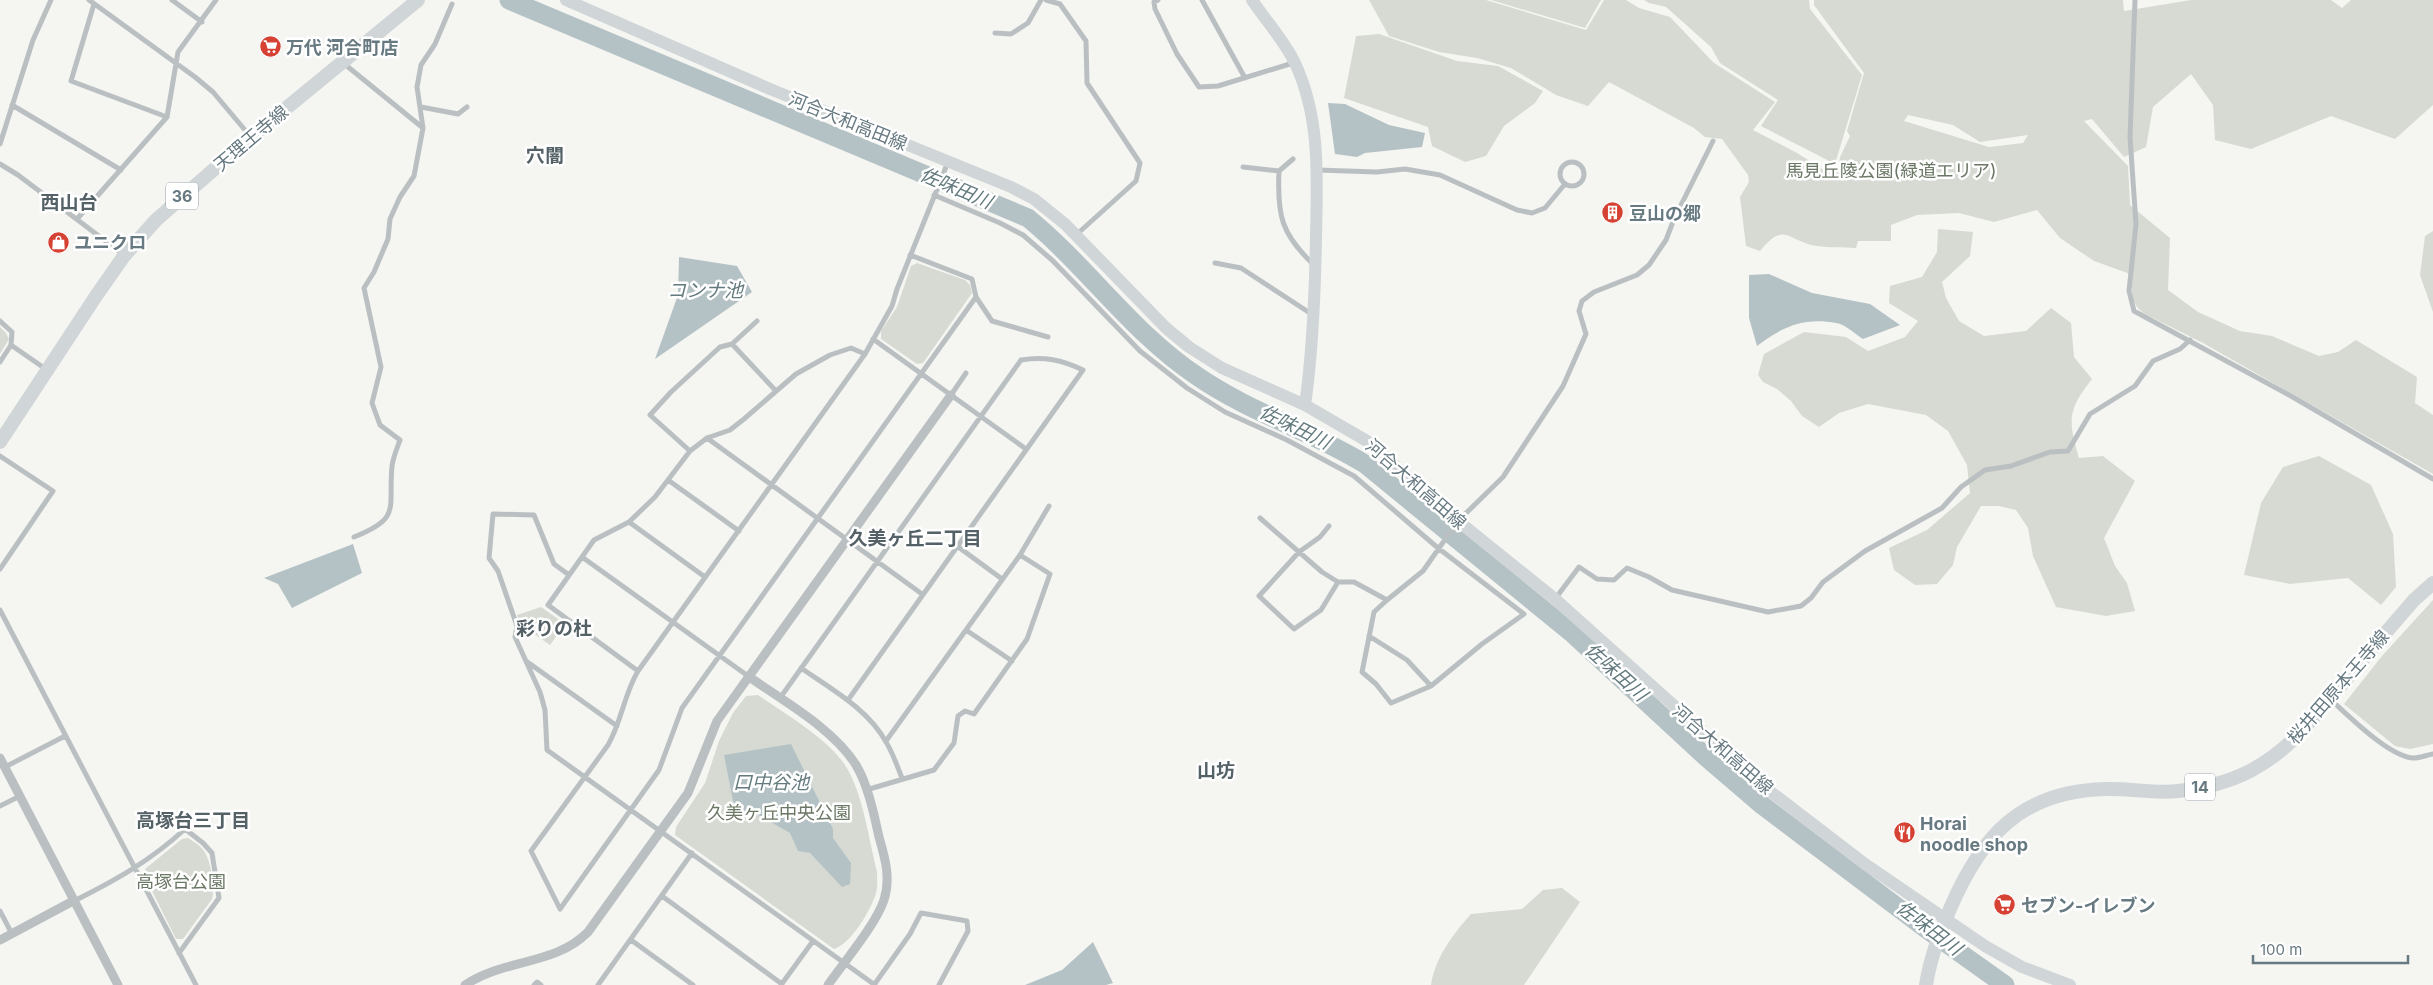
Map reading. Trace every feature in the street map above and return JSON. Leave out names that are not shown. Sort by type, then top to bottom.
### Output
[{"type":"main road","name":"河合大和高田線","points":[[566,0],[761,86],[1011,186],[1034,199],[1076,235],[1166,328],[1190,347],[1222,368],[1305,405],[1367,441],[1458,521],[1554,599],[1767,788],[1944,924],[2022,967],[2070,985]]},
{"type":"main road","points":[[1252,0],[1281,39],[1295,63],[1307,95],[1313,122],[1317,170],[1316,267],[1305,405]]},
{"type":"main road","name":"天理王寺線","points":[[0,442],[124,256],[156,220],[413,1]]},
{"type":"main road","name":"桜井田原本王寺線","points":[[1927,984],[1933,952],[1964,877],[1986,843],[2011,819],[2032,806],[2074,791],[2107,789],[2177,791],[2220,783],[2249,772],[2282,752],[2303,732],[2414,600],[2433,583]]},
{"type":"street","points":[[0,144],[33,40],[51,0]]},
{"type":"street","points":[[172,0],[202,22]]},
{"type":"street","points":[[77,219],[168,117],[178,52],[202,22],[216,0]]},
{"type":"street","points":[[995,33],[1012,34],[1028,23],[1041,0]]},
{"type":"street","points":[[1046,0],[1060,4],[1086,42],[1087,83],[1140,163],[1136,181],[1076,235]]},
{"type":"street","points":[[1158,0],[1154,2],[1154,9],[1178,54],[1199,87],[1218,86],[1295,63]]},
{"type":"street","points":[[1202,0],[1245,78]]},
{"type":"street","points":[[2135,0],[2130,137],[2136,224],[2129,299],[2134,311],[2190,340],[2433,479]]},
{"type":"street","points":[[168,117],[71,81],[92,2],[213,92],[252,137]]},
{"type":"street","points":[[354,537],[374,529],[386,519],[392,508],[392,464],[400,440],[380,425],[372,403],[381,367],[364,288],[374,272],[388,239],[393,212],[414,176],[423,128],[422,107],[417,87],[421,65],[435,44],[452,4]]},
{"type":"street","points":[[342,62],[423,128]]},
{"type":"street","points":[[12,105],[121,170]]},
{"type":"street","points":[[422,107],[458,114],[467,107]]},
{"type":"street","points":[[934,195],[1000,223],[1023,235],[1052,260],[1140,351],[1187,388],[1225,412],[1287,440],[1354,476],[1438,548],[1524,614],[1482,644],[1431,686],[1391,702],[1376,684],[1362,672],[1374,612],[1386,600],[1423,571],[1438,548],[1458,521],[1503,477],[1563,386],[1586,334],[1579,311],[1582,301],[1594,292],[1637,275],[1649,265],[1666,240],[1674,219],[1712,141]]},
{"type":"street","points":[[1243,167],[1279,171],[1293,159]]},
{"type":"street","points":[[948,161],[910,254],[892,306],[865,354],[638,671],[628,691],[617,726],[608,744],[531,850],[560,909],[659,770],[682,708],[976,297]]},
{"type":"street","points":[[1570,162],[1580,164],[1584,172],[1582,181],[1574,186],[1565,184],[1560,176],[1562,167],[1570,162]]},
{"type":"street","points":[[0,164],[18,175],[124,256]]},
{"type":"street","points":[[1317,170],[1377,172],[1405,168],[1440,174],[1517,210],[1532,213],[1545,208],[1565,184]]},
{"type":"street","points":[[1279,171],[1278,201],[1284,228],[1300,252],[1316,267]]},
{"type":"street","points":[[910,254],[972,279],[976,297],[992,321],[1048,338]]},
{"type":"street","points":[[1215,263],[1240,268],[1313,315]]},
{"type":"street","points":[[0,321],[12,332],[11,345],[0,362]]},
{"type":"street","points":[[690,451],[650,415],[671,392],[720,347],[732,344],[756,321]]},
{"type":"street","points":[[874,339],[1026,449]]},
{"type":"street","points":[[1554,599],[1579,567],[1597,579],[1614,580],[1627,568],[1649,577],[1672,590],[1768,612],[1801,606],[1811,598],[1823,582],[1865,551],[1942,508],[1961,487],[1985,470],[2011,466],[2050,452],[2068,451],[2090,414],[2135,386],[2153,361],[2180,349],[2190,340]]},
{"type":"street","points":[[732,344],[776,391]]},
{"type":"street","points":[[11,345],[47,370]]},
{"type":"street","points":[[638,671],[548,605],[594,540],[629,522],[655,497],[690,451],[707,438],[730,430],[796,374],[830,355],[851,348],[865,354]]},
{"type":"street","points":[[779,698],[1021,360],[1038,357],[1063,361],[1082,370],[848,700]]},
{"type":"street","points":[[465,985],[489,972],[512,964],[551,956],[574,945],[594,925],[688,793],[717,720],[966,373]]},
{"type":"street","points":[[707,438],[922,594]]},
{"type":"street","points":[[0,456],[53,491],[0,569]]},
{"type":"street","points":[[668,480],[739,531]]},
{"type":"street","points":[[886,741],[1020,555],[1049,506]]},
{"type":"street","points":[[569,575],[554,564],[534,515],[493,514],[490,558],[501,580],[517,626],[515,637],[540,692],[545,710],[547,750],[874,985],[910,934],[920,913],[967,921],[968,931],[939,985]]},
{"type":"street","points":[[1260,518],[1322,572],[1338,582],[1354,582],[1386,600]]},
{"type":"street","points":[[629,522],[705,577]]},
{"type":"street","points":[[1329,526],[1320,537],[1299,552],[1259,596],[1294,629],[1322,610],[1338,582]]},
{"type":"street","points":[[957,546],[1002,579]]},
{"type":"street","points":[[866,790],[934,770],[954,743],[958,716],[965,711],[974,714],[1027,639],[1050,574],[1020,555]]},
{"type":"street","points":[[582,557],[832,736],[857,766],[866,790],[886,863],[887,889],[878,914],[828,985]]},
{"type":"street","points":[[0,610],[196,985]]},
{"type":"street","points":[[966,630],[1012,661]]},
{"type":"street","points":[[1369,636],[1408,660],[1431,686]]},
{"type":"street","points":[[525,660],[617,726]]},
{"type":"street","points":[[801,668],[848,700],[868,718],[886,741],[902,778]]},
{"type":"street","points":[[2330,698],[2370,735],[2404,756],[2415,758],[2433,754]]},
{"type":"street","points":[[5,768],[65,736]]},
{"type":"street","points":[[0,758],[118,985]]},
{"type":"street","points":[[0,806],[20,796]]},
{"type":"street","points":[[0,940],[135,869],[160,852],[185,829],[212,853],[219,898],[179,953]]},
{"type":"street","points":[[598,985],[692,853]]},
{"type":"street","points":[[662,896],[782,984],[813,941]]},
{"type":"street","points":[[0,912],[12,934]]},
{"type":"street","points":[[631,940],[693,985]]},
{"type":"street","points":[[534,985],[537,982],[541,985]]},
{"type":"green space","name":"馬見丘陵公園(緑道エリア)","points":[[1369,0],[1486,0],[1586,30],[1604,0],[1626,0],[1639,8],[1670,17],[1714,63],[1775,102],[1753,130],[1797,153],[1829,173],[1838,172],[1840,157],[1850,136],[1847,131],[1864,73],[1814,5],[1814,0],[2123,0],[2124,11],[2191,0],[2331,0],[2342,8],[2351,0],[2433,0],[2433,105],[2395,139],[2331,116],[2251,149],[2215,140],[2213,105],[2191,74],[2153,107],[2146,147],[2124,157],[2092,119],[2084,121],[2128,166],[2130,205],[2170,238],[2168,290],[2198,312],[2240,331],[2272,336],[2319,356],[2338,352],[2356,340],[2417,377],[2415,403],[2433,415],[2433,474],[2203,343],[2145,314],[2134,302],[2133,275],[2094,261],[2060,238],[2037,210],[1994,222],[1959,213],[1917,215],[1891,225],[1891,241],[1858,241],[1856,248],[1817,246],[1781,234],[1775,236],[1760,251],[1746,246],[1740,197],[1749,182],[1748,175],[1722,139],[1705,137],[1694,128],[1609,82],[1588,106],[1556,95],[1511,68],[1477,58],[1439,52],[1389,36]],"holes":[[[1908,115],[1953,125],[1980,142],[2028,135],[2023,143],[1989,147],[1904,121]]]},
{"type":"green space","points":[[1491,0],[1601,0],[1585,28]]},
{"type":"green space","points":[[1644,0],[1809,0],[1810,9],[1862,75],[1835,164],[1761,126],[1778,100],[1720,63],[1711,47],[1666,7]]},
{"type":"green space","points":[[1379,34],[1457,61],[1498,66],[1543,91],[1535,103],[1504,126],[1486,156],[1465,162],[1432,146],[1428,127],[1344,98],[1356,36]]},
{"type":"green space","points":[[1938,229],[1973,232],[1970,256],[1942,282],[1946,298],[1959,321],[1984,336],[2026,331],[2051,308],[2071,323],[2074,357],[2092,379],[2078,400],[2072,416],[2073,434],[2079,458],[2103,456],[2135,481],[2104,538],[2115,566],[2127,583],[2135,611],[2106,616],[2056,607],[2033,556],[2028,528],[2016,510],[1999,506],[1981,506],[1957,547],[1953,565],[1937,584],[1915,585],[1894,570],[1889,548],[1927,530],[1970,493],[1967,465],[1948,431],[1926,415],[1868,404],[1839,413],[1819,427],[1802,416],[1791,401],[1777,389],[1763,382],[1758,375],[1764,354],[1804,332],[1846,337],[1868,351],[1905,337],[1918,321],[1889,303],[1890,286],[1922,277],[1937,252]]},
{"type":"green space","points":[[2433,231],[2433,312],[2420,275],[2425,236]]},
{"type":"green space","points":[[917,263],[965,280],[970,285],[972,293],[923,363],[917,364],[881,339],[881,331],[897,307],[911,266]]},
{"type":"green space","points":[[0,327],[9,339],[0,354]]},
{"type":"green space","points":[[2319,456],[2371,485],[2393,534],[2396,587],[2381,605],[2348,578],[2290,584],[2244,575],[2261,503],[2283,467]]},
{"type":"green space","points":[[2433,600],[2433,744],[2410,749],[2395,746],[2344,704],[2382,656]]},
{"type":"green space","points":[[541,607],[565,624],[550,645],[520,624],[517,615]]},
{"type":"green space","name":"久美ヶ丘中央公園","points":[[758,695],[828,745],[845,765],[861,803],[877,872],[877,890],[870,908],[859,926],[847,941],[834,949],[675,835],[676,827],[705,783],[719,741],[733,713],[746,696]]},
{"type":"green space","name":"高塚台公園","points":[[188,838],[201,847],[209,861],[213,894],[212,899],[183,939],[176,939],[144,875],[145,869],[182,839]]},
{"type":"green space","points":[[1562,888],[1580,902],[1524,985],[1431,985],[1436,965],[1446,947],[1471,914],[1522,909],[1543,890]]},
{"type":"water","points":[[1328,103],[1345,104],[1389,125],[1425,133],[1422,147],[1365,153],[1357,157],[1335,154]]},
{"type":"water","name":"コンナ池","points":[[679,257],[737,266],[752,292],[655,359],[678,295]]},
{"type":"water","points":[[1769,274],[1812,293],[1870,304],[1900,325],[1863,339],[1839,324],[1814,321],[1794,325],[1775,334],[1757,346],[1749,318],[1749,275]]},
{"type":"water","points":[[353,544],[362,573],[292,608],[278,584],[264,578]]},
{"type":"water","name":"口中谷池","points":[[791,744],[833,829],[833,838],[851,863],[850,884],[842,887],[810,853],[798,851],[790,833],[753,812],[746,815],[733,801],[724,755]]},
{"type":"water","points":[[1093,942],[1113,983],[1106,985],[1025,985],[1062,970]]},
{"type":"waterway","name":"佐味田川","points":[[509,0],[1028,218],[1071,257],[1131,320],[1174,359],[1217,389],[1323,441],[1365,464],[1573,634],[1706,757],[1762,805],[1925,928],[2005,985]]},
{"type":"place","name":"万代 河合町店","points":[[270,47]]},
{"type":"place","name":"豆山の郷","points":[[1613,213]]},
{"type":"place","name":"ユニクロ","points":[[58,242]]},
{"type":"place","name":"Horai noodle shop","points":[[1904,833]]},
{"type":"place","name":"セブン-イレブン","points":[[2005,905]]},
{"type":"district","name":"穴闇","points":[[545,155]]},
{"type":"district","name":"西山台","points":[[69,202]]},
{"type":"district","name":"久美ヶ丘二丁目","points":[[915,538]]},
{"type":"district","name":"彩りの杜","points":[[554,628]]},
{"type":"district","name":"山坊","points":[[1216,770]]},
{"type":"district","name":"高塚台三丁目","points":[[193,820]]}]
